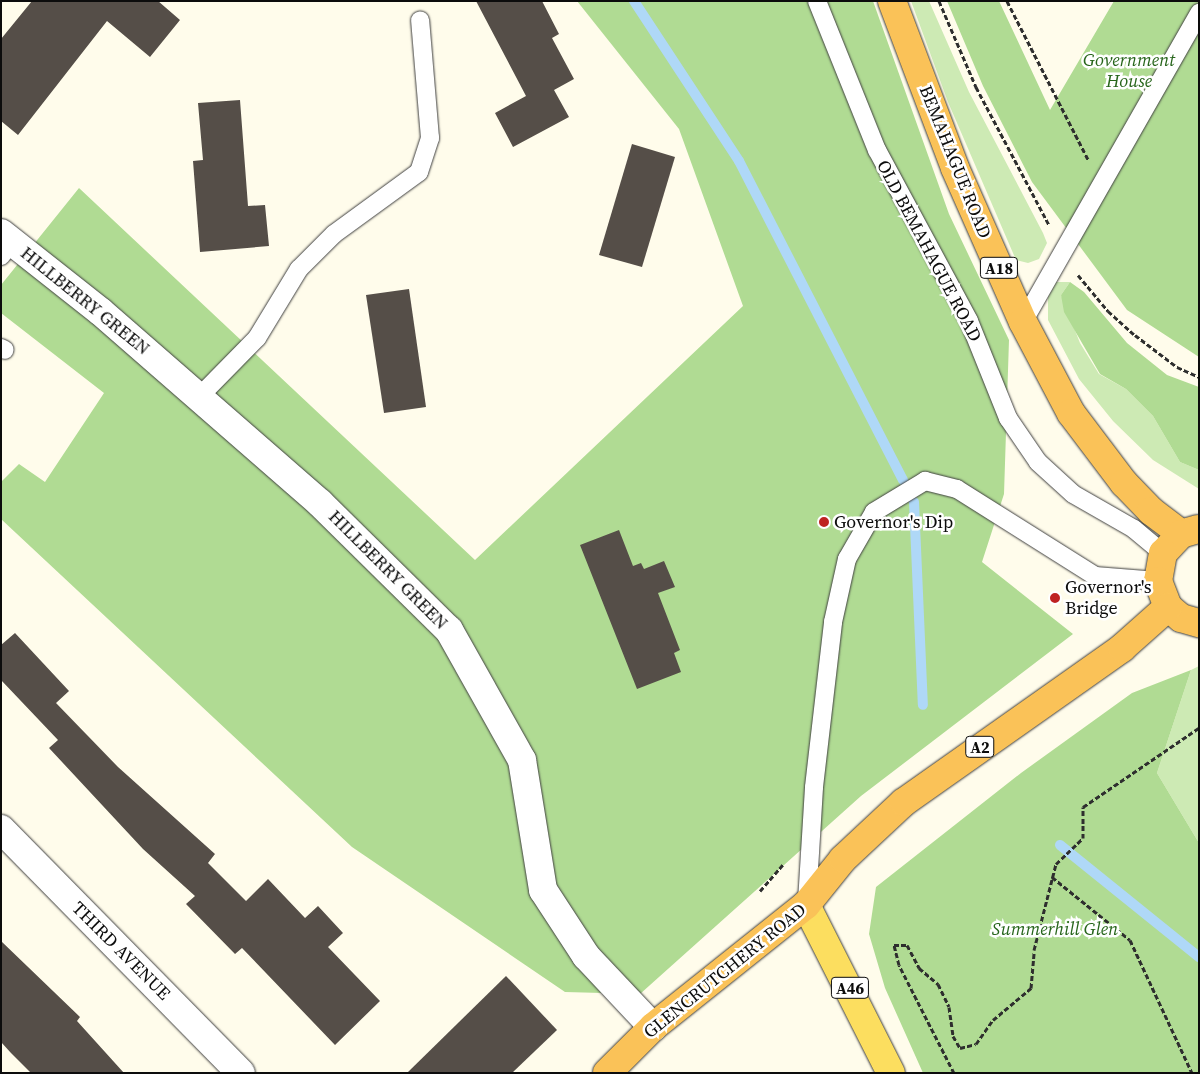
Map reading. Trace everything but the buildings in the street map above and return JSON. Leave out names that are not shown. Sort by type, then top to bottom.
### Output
[{"type":"highway","name":"BEMAHAGUE ROAD","points":[[892,1],[955,168],[1023,322],[1071,413],[1112,467],[1151,511],[1181,539]]},
{"type":"highway","points":[[1181,539],[1158,581],[1168,607],[1181,618],[1199,623]]},
{"type":"highway","name":"GLENCRUTCHERY ROAD","points":[[607,1073],[653,1028],[806,905],[843,859],[904,802],[1122,648],[1168,607]]},
{"type":"main road","name":"A46","points":[[806,905],[891,1073]]},
{"type":"street","name":"HILLBERRY GREEN","points":[[5,243],[199,397],[320,503],[449,630],[522,760],[544,890],[586,956],[653,1028]]},
{"type":"street","name":"THIRD AVENUE","points":[[1,829],[242,1073]]},
{"type":"lane","name":"OLD BEMAHAGUE ROAD","points":[[817,1],[877,150],[969,321],[1008,418],[1038,462],[1073,494],[1128,524],[1181,539]]},
{"type":"lane","points":[[1023,322],[1199,13]]},
{"type":"lane","points":[[199,397],[257,338],[299,269],[334,234],[419,172],[430,138],[420,20]]},
{"type":"lane","points":[[806,905],[814,788],[833,622],[847,560],[874,512],[925,481],[957,489],[1095,576],[1158,581]]},
{"type":"path","points":[[938,1],[976,87],[1052,232]]},
{"type":"path","points":[[1007,1],[1101,184]]},
{"type":"path","points":[[1074,270],[1108,311],[1135,335],[1177,367],[1199,377]]},
{"type":"path","points":[[954,1073],[899,965],[894,945],[907,944],[919,968],[938,984],[949,1007],[953,1036],[960,1048],[976,1044],[993,1020],[1031,988],[1034,950],[1052,877],[1056,864],[1082,838],[1083,808],[1199,728]]},
{"type":"path","points":[[1052,877],[1130,940],[1192,1073]]},
{"type":"green space","points":[[577,1],[873,1],[949,214],[1009,340],[1004,494],[982,562],[1073,634],[861,796],[640,994],[565,992],[352,847],[1,519],[1,482],[19,464],[45,482],[104,393],[1,313],[1,285],[79,188],[475,560],[743,306],[679,129]]},
{"type":"green space","points":[[911,1],[929,1],[969,92],[1043,233],[1047,243],[1039,259],[1028,263],[1016,260],[948,102]]},
{"type":"green space","name":"Government House","points":[[947,1],[999,1],[1050,110],[1114,1],[1199,1],[1199,357],[1127,310],[1032,182],[983,86]]},
{"type":"green space","points":[[1056,282],[1070,282],[1061,295],[1080,343],[1099,374],[1126,389],[1153,416],[1180,462],[1199,470],[1199,489],[1153,460],[1113,421],[1079,379],[1048,320],[1048,297]]},
{"type":"green space","points":[[1070,282],[1084,292],[1127,343],[1167,375],[1199,387],[1199,470],[1180,462],[1153,416],[1126,389],[1100,374],[1064,312],[1061,295]]},
{"type":"green space","points":[[1199,666],[1199,843],[1157,773],[1191,670]]},
{"type":"green space","name":"Summerhill Glen","points":[[1191,670],[1157,773],[1199,843],[1199,1073],[923,1073],[885,988],[869,934],[876,887],[1021,773],[1132,693]]},
{"type":"waterway","points":[[634,1],[739,161],[903,480]]},
{"type":"waterway","points":[[914,502],[923,705]]},
{"type":"waterway","points":[[1060,845],[1199,957]]},
{"type":"place","name":"Governor's Dip","points":[[824,522]]},
{"type":"place","name":"Governor's Bridge","points":[[1055,598]]}]
